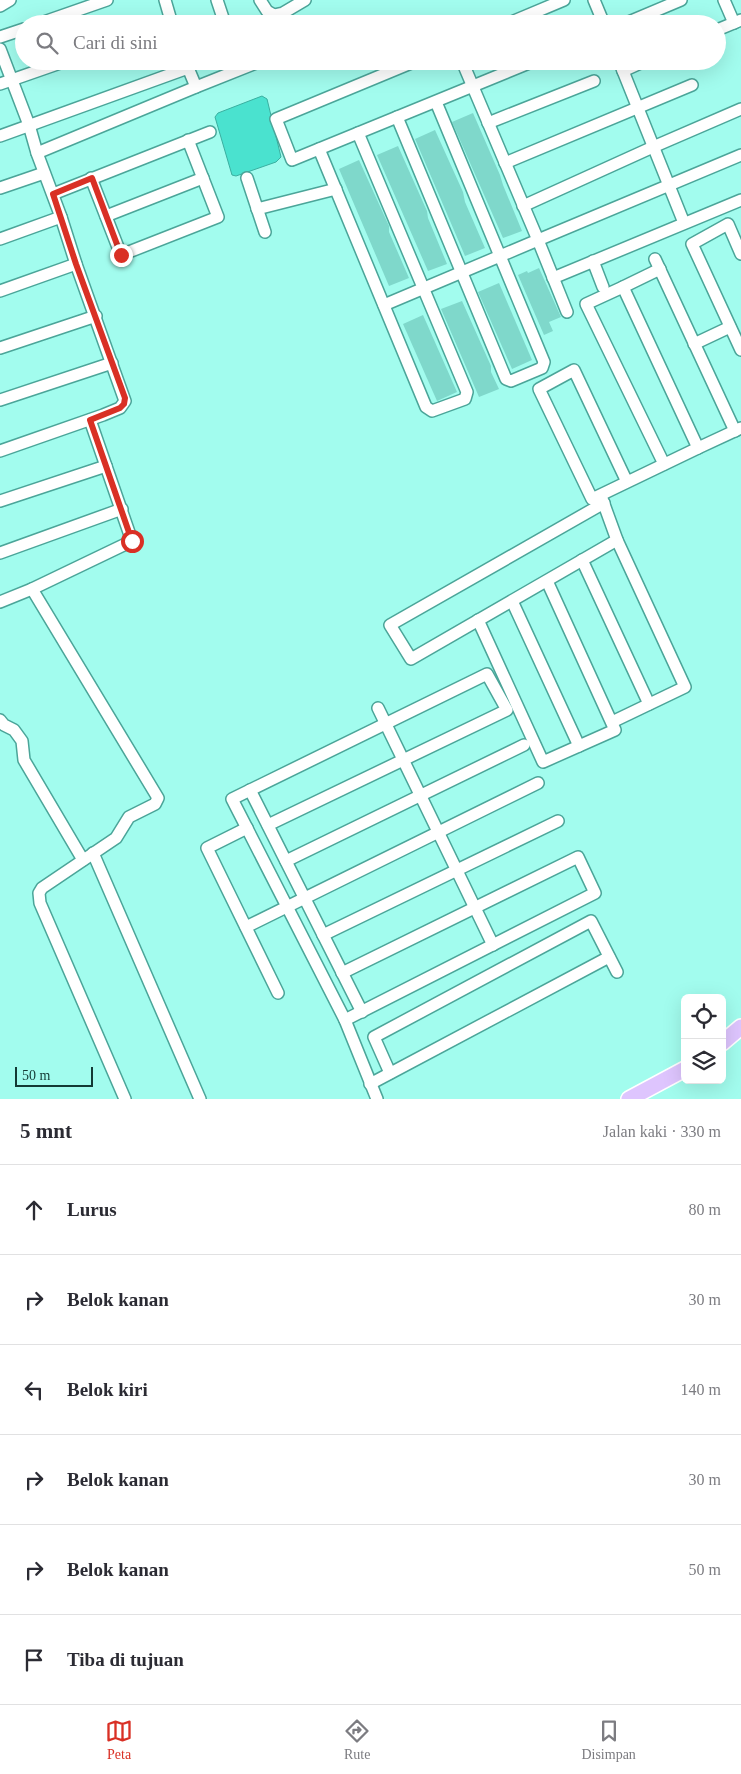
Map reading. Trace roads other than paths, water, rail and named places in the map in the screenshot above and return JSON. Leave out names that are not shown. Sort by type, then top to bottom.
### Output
[{"type":"main road","points":[[726,1040],[741,1027]]},
{"type":"main road","points":[[629,1099],[681,1071]]},
{"type":"street","points":[[0,6],[10,0]]},
{"type":"street","points":[[64,15],[107,0]]},
{"type":"street","points":[[166,0],[170,15]]},
{"type":"street","points":[[217,0],[222,15]]},
{"type":"street","points":[[260,0],[267,11],[274,15],[283,13],[305,0]]},
{"type":"street","points":[[528,15],[564,0]]},
{"type":"street","points":[[594,0],[600,15]]},
{"type":"street","points":[[645,15],[681,0]]},
{"type":"street","points":[[724,0],[738,22],[726,27]]},
{"type":"street","points":[[0,37],[15,31]]},
{"type":"street","points":[[0,49],[5,82],[29,125],[44,173],[125,398],[124,404],[120,408],[0,451]]},
{"type":"street","points":[[5,82],[40,70]]},
{"type":"street","points":[[0,136],[174,70]]},
{"type":"street","points":[[189,70],[196,87]]},
{"type":"street","points":[[37,153],[196,87],[230,70]]},
{"type":"street","points":[[394,70],[276,119],[292,160],[512,70]]},
{"type":"street","points":[[466,70],[567,312]]},
{"type":"street","points":[[623,70],[684,223]]},
{"type":"street","points":[[488,123],[594,81]]},
{"type":"street","points":[[505,163],[692,85]]},
{"type":"street","points":[[397,117],[506,379],[511,381],[519,378],[542,368],[544,362],[436,102]]},
{"type":"street","points":[[523,206],[741,109]]},
{"type":"street","points":[[53,194],[210,132]]},
{"type":"street","points":[[319,150],[426,407],[432,411],[465,399],[467,392],[358,133]]},
{"type":"street","points":[[92,178],[121,255],[218,217],[188,140]]},
{"type":"street","points":[[384,305],[741,154]]},
{"type":"street","points":[[0,188],[44,173]]},
{"type":"street","points":[[106,216],[203,178]]},
{"type":"street","points":[[248,178],[265,232]]},
{"type":"street","points":[[258,209],[336,189]]},
{"type":"street","points":[[553,278],[741,200]]},
{"type":"street","points":[[0,239],[61,216]]},
{"type":"street","points":[[741,254],[728,224],[692,244],[741,350]]},
{"type":"street","points":[[593,261],[603,287]]},
{"type":"street","points":[[0,290],[76,264]]},
{"type":"street","points":[[617,540],[411,659],[390,625],[602,499],[627,482],[738,429],[694,344],[657,264],[623,287],[586,304],[664,464]]},
{"type":"street","points":[[623,287],[698,448]]},
{"type":"street","points":[[0,348],[96,316]]},
{"type":"street","points":[[694,344],[730,327]]},
{"type":"street","points":[[0,400],[112,363]]},
{"type":"street","points":[[602,499],[592,499],[539,389],[574,370],[627,482]]},
{"type":"street","points":[[0,602],[32,589],[132,541],[90,420]]},
{"type":"street","points":[[0,502],[106,466]]},
{"type":"street","points":[[602,499],[617,540],[685,687],[612,722]]},
{"type":"street","points":[[0,553],[122,509]]},
{"type":"street","points":[[582,560],[649,704]]},
{"type":"street","points":[[478,620],[543,762],[615,730],[547,581]]},
{"type":"street","points":[[32,589],[158,798],[156,804],[129,817],[116,838],[42,888],[39,893],[39,898],[125,1099]]},
{"type":"street","points":[[512,601],[579,746]]},
{"type":"street","points":[[268,825],[507,710],[487,674],[232,799],[345,1020],[376,1099]]},
{"type":"street","points":[[378,708],[494,945]]},
{"type":"street","points":[[0,720],[4,725],[14,730],[22,741],[24,760],[83,860]]},
{"type":"street","points":[[286,861],[524,745]]},
{"type":"street","points":[[246,927],[538,783]]},
{"type":"street","points":[[250,790],[362,1012]]},
{"type":"street","points":[[323,935],[558,821]]},
{"type":"street","points":[[246,828],[207,848],[278,993]]},
{"type":"street","points":[[94,853],[200,1099]]},
{"type":"street","points":[[342,973],[578,857],[595,893],[345,1020]]},
{"type":"street","points":[[390,1073],[374,1037],[591,921],[617,972]]},
{"type":"street","points":[[370,1084],[609,957]]}]
